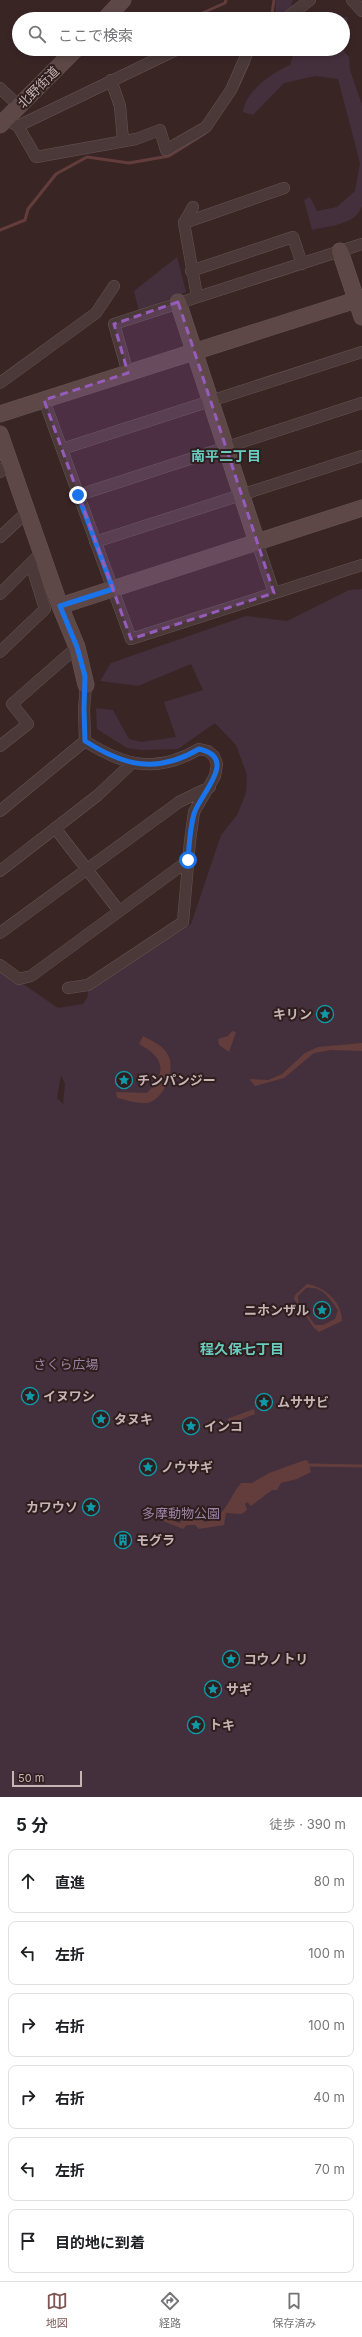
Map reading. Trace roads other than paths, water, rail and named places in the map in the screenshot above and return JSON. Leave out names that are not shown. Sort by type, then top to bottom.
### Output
[{"type":"street","points":[[112,12],[123,0]]},
{"type":"street","points":[[294,12],[310,0]]},
{"type":"street","points":[[352,0],[354,4],[362,11]]},
{"type":"street","name":"北野街道","points":[[8,123],[19,106],[69,56]]},
{"type":"street","points":[[163,56],[111,80],[8,123],[36,157],[73,151],[122,140],[136,139],[160,130],[166,150],[206,127],[231,90],[246,56]]},
{"type":"street","points":[[111,80],[121,112],[122,140]]},
{"type":"street","points":[[0,88],[19,106]]},
{"type":"street","points":[[184,223],[284,188]]},
{"type":"street","points":[[193,207],[184,223],[191,271],[197,296]]},
{"type":"street","points":[[191,271],[293,237],[302,264]]},
{"type":"street","points":[[128,373],[114,324],[178,302],[362,244]]},
{"type":"street","points":[[340,251],[359,299],[362,317]]},
{"type":"street","points":[[0,383],[96,313],[114,286]]},
{"type":"street","points":[[0,414],[359,299]]},
{"type":"street","points":[[178,302],[274,593]]},
{"type":"street","points":[[62,449],[362,352]]},
{"type":"street","points":[[44,400],[131,639],[362,564]]},
{"type":"street","points":[[78,495],[362,403]]},
{"type":"street","points":[[0,434],[5,467],[27,512],[45,609],[0,652]]},
{"type":"street","points":[[96,542],[362,456]]},
{"type":"street","points":[[60,606],[362,508]]},
{"type":"street","points":[[0,537],[27,512]]},
{"type":"street","points":[[0,594],[36,559]]},
{"type":"street","points":[[36,559],[60,606],[77,647],[86,685],[84,709],[85,741]]},
{"type":"street","points":[[0,746],[28,724],[12,704],[77,647]]},
{"type":"street","points":[[68,988],[88,984],[183,922],[194,812],[215,776],[217,764],[214,756],[208,751],[199,749],[181,760],[131,764],[104,754],[85,741]]},
{"type":"street","points":[[0,811],[85,741]]},
{"type":"street","points":[[0,871],[98,795],[131,764]]},
{"type":"street","points":[[0,933],[179,802],[210,786]]},
{"type":"street","points":[[55,828],[119,911]]},
{"type":"street","points":[[0,965],[19,979],[31,976],[188,860]]},
{"type":"waterway","points":[[205,12],[225,3],[226,0]]},
{"type":"waterway","points":[[272,12],[274,0]]},
{"type":"waterway","points":[[238,86],[248,64]]},
{"type":"waterway","points":[[0,230],[25,220],[28,209],[56,174],[87,157],[129,163],[169,156],[204,134]]},
{"type":"waterway","points":[[309,1465],[362,1466]]},
{"type":"place","name":"キリン","points":[[325,1014]]},
{"type":"place","name":"チンパンジー","points":[[124,1080]]},
{"type":"place","name":"ニホンザル","points":[[322,1310]]},
{"type":"place","name":"イヌワシ","points":[[30,1396]]},
{"type":"place","name":"ムササビ","points":[[264,1402]]},
{"type":"place","name":"タヌキ","points":[[101,1419]]},
{"type":"place","name":"インコ","points":[[191,1426]]},
{"type":"place","name":"ノウサギ","points":[[148,1467]]},
{"type":"place","name":"カワウソ","points":[[91,1507]]},
{"type":"place","name":"モグラ","points":[[123,1540]]},
{"type":"place","name":"コウノトリ","points":[[231,1659]]},
{"type":"place","name":"サギ","points":[[213,1689]]},
{"type":"place","name":"トキ","points":[[196,1725]]},
{"type":"district","name":"南平二丁目","points":[[226,456]]},
{"type":"district","name":"程久保七丁目","points":[[242,1349]]},
{"type":"park label","name":"さくら広場","points":[[66,1364]]},
{"type":"park label","name":"多摩動物公園","points":[[181,1513]]}]
